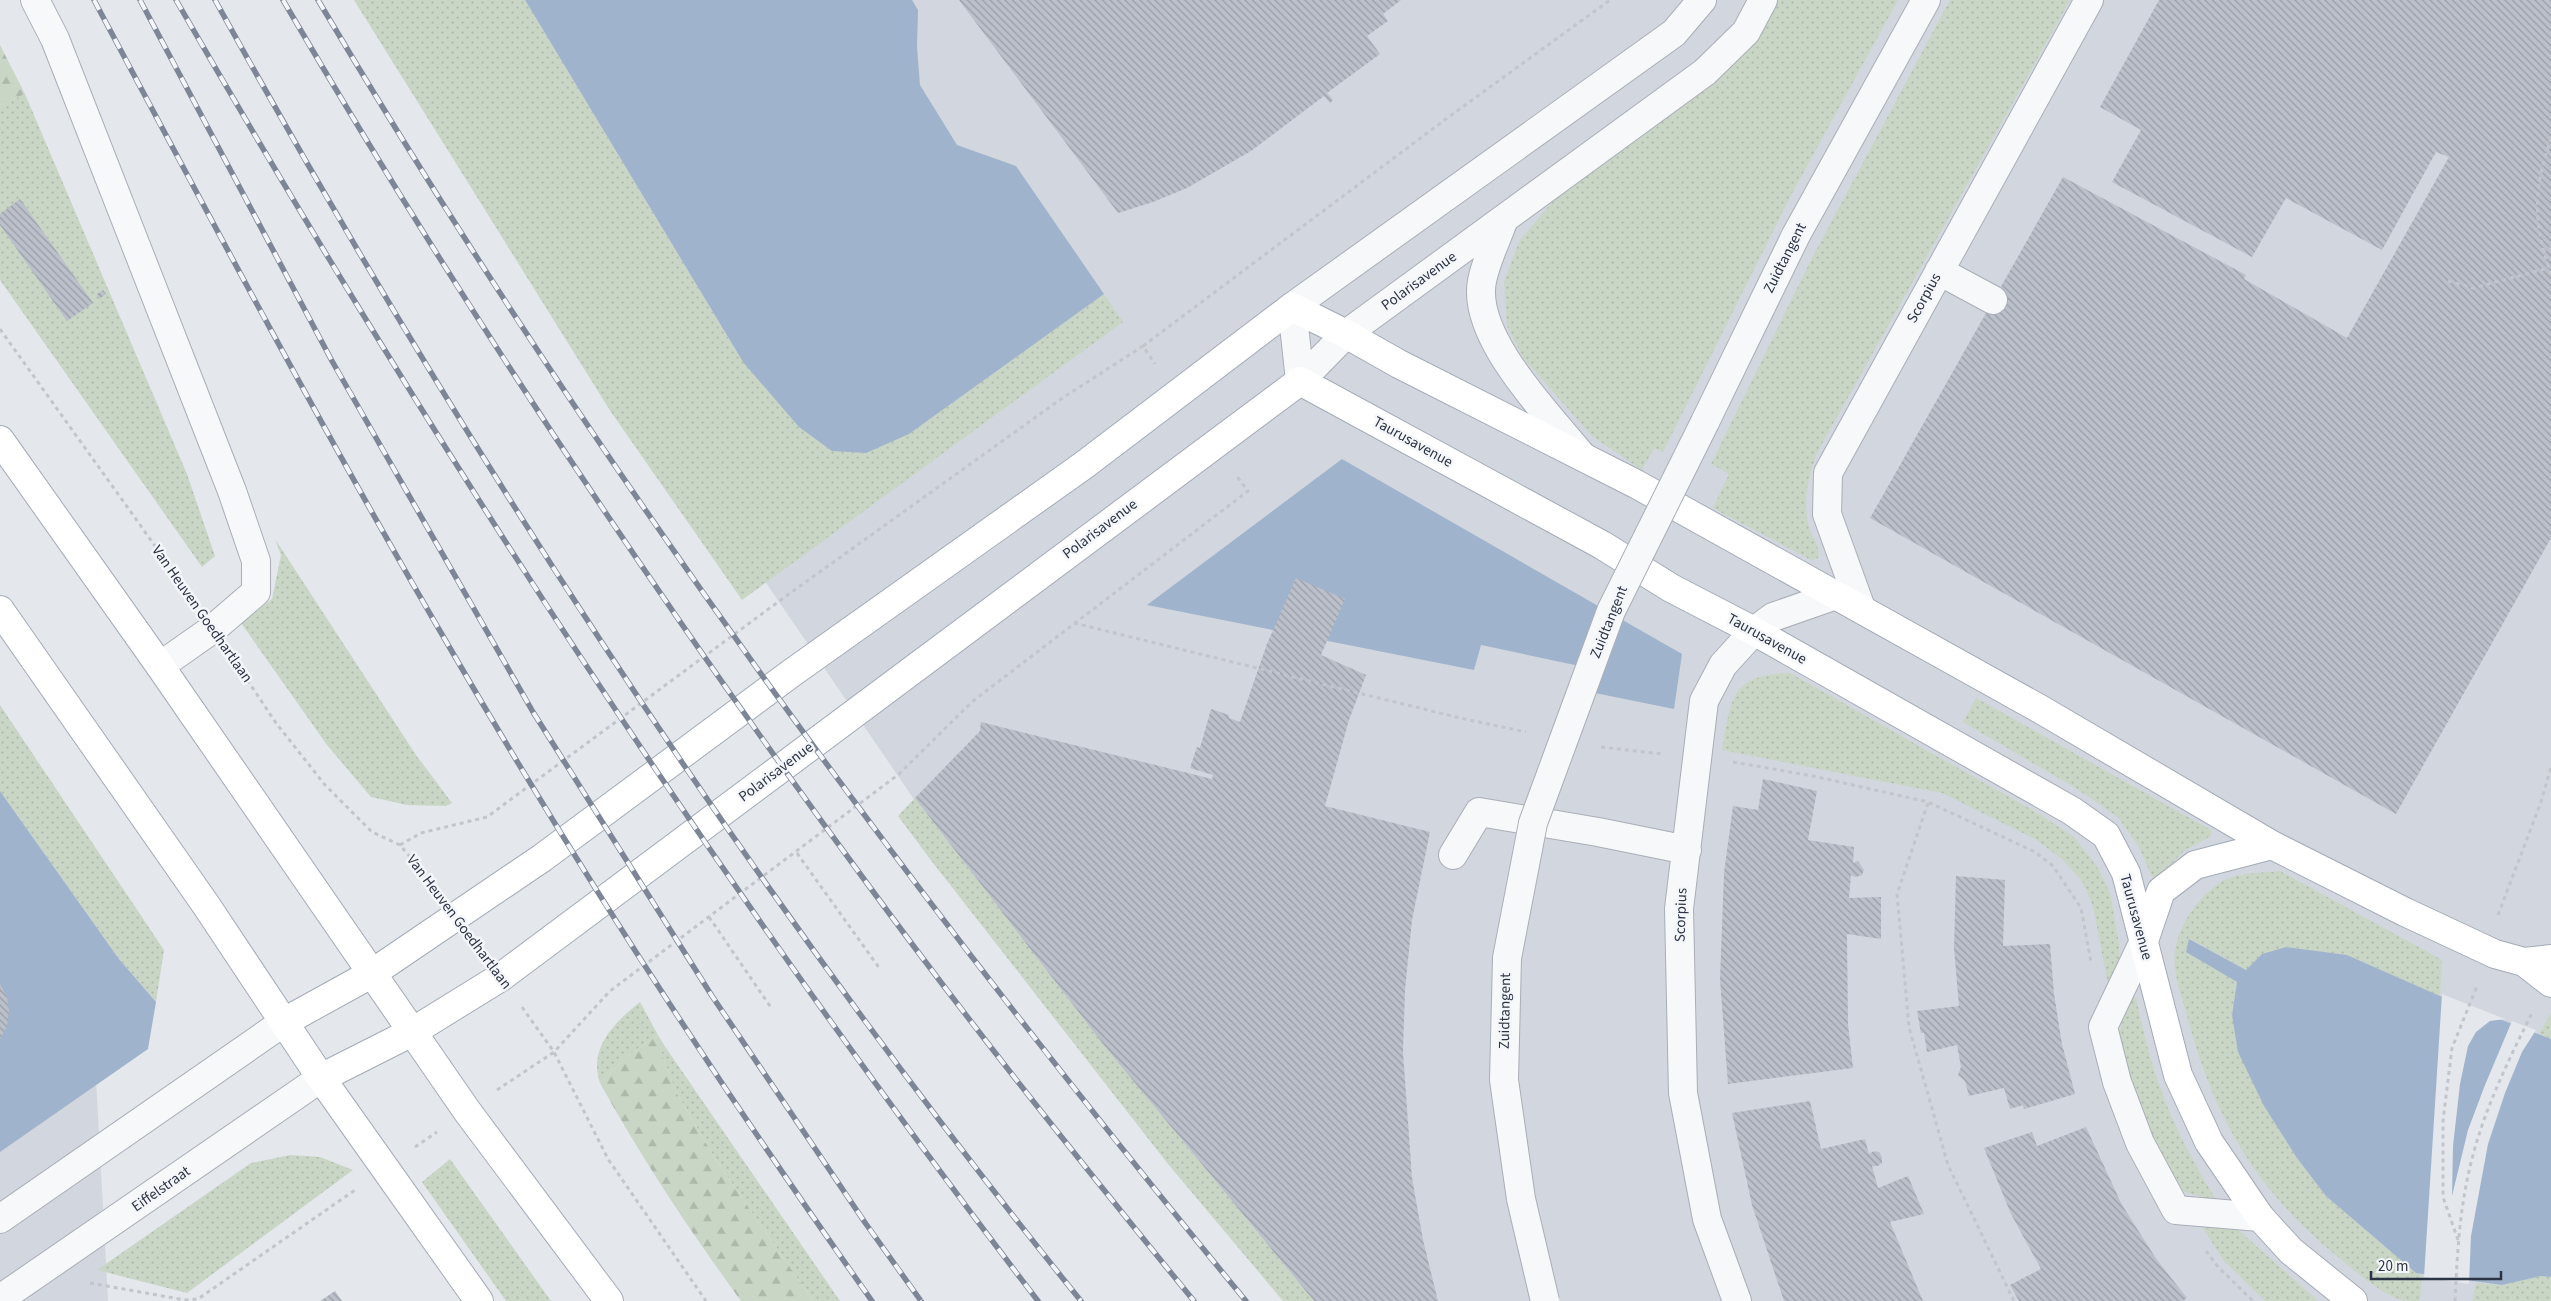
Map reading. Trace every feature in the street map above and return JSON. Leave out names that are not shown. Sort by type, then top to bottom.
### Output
[{"type":"main road","points":[[284,1022],[371,974],[542,858],[793,672],[1084,465],[1292,307],[1346,334],[1399,364],[1582,456],[1861,608],[2040,709],[2272,845],[2405,912],[2495,954],[2524,962],[2551,959]]},
{"type":"main road","name":"Taurusavenue","points":[[1300,381],[1602,546],[1671,588],[1754,631],[2072,811],[2106,835],[2126,873],[2178,1075],[2209,1142],[2260,1217],[2291,1251],[2353,1301]]},
{"type":"main road","name":"Polarisavenue","points":[[321,1078],[412,1032],[501,977],[1300,381]]},
{"type":"main road","points":[[0,440],[160,666],[467,1111],[608,1301]]},
{"type":"main road","points":[[0,610],[206,905],[321,1078],[479,1301]]},
{"type":"main road","points":[[2144,941],[2161,891],[2194,865],[2272,845]]},
{"type":"main road","points":[[2524,962],[2551,983]]},
{"type":"street","points":[[35,0],[55,39],[232,491],[256,561],[256,592],[214,628],[160,666]]},
{"type":"street","points":[[1300,381],[1292,307],[1674,33],[1702,0]]},
{"type":"street","name":"Polarisavenue","points":[[1300,381],[1346,334],[1704,72],[1746,32],[1763,0]]},
{"type":"street","name":"Zuidtangent","points":[[1545,1301],[1521,1199],[1504,1080],[1507,958],[1533,823],[1611,611],[1796,235],[1926,0]]},
{"type":"street","name":"Scorpius","points":[[1861,608],[1827,514],[1828,473],[2089,0]]},
{"type":"street","points":[[1504,219],[1482,282],[1482,309],[1504,359],[1582,456]]},
{"type":"street","points":[[1939,271],[1993,300]]},
{"type":"street","name":"Scorpius","points":[[1737,1301],[1707,1219],[1683,1093],[1679,915],[1696,756],[1704,701],[1723,665],[1754,631],[1773,617],[1836,595]]},
{"type":"street","points":[[1453,855],[1479,812],[1598,832],[1686,850]]},
{"type":"street","points":[[2144,941],[2104,1027],[2117,1082],[2140,1142],[2176,1210],[2260,1217]]},
{"type":"street","points":[[0,1219],[284,1022]]},
{"type":"street","name":"Eiffelstraat","points":[[0,1298],[321,1078]]},
{"type":"path","points":[[1143,346],[1446,119],[1610,0]]},
{"type":"path","points":[[2551,138],[2544,158],[2536,207],[2542,252],[2551,275]]},
{"type":"path","points":[[2542,252],[2551,248]]},
{"type":"path","points":[[2448,281],[2473,288],[2549,268]]},
{"type":"path","name":"Van Heuven Goedhartlaan","points":[[0,329],[214,628],[276,723],[325,785],[372,832],[400,845],[457,917]]},
{"type":"path","points":[[554,1052],[610,991],[797,853],[899,774],[973,702],[1074,624],[1460,718],[1534,734]]},
{"type":"path","points":[[1599,747],[1696,756],[1813,776],[1928,802],[2035,852],[2053,866],[2081,908],[2093,972]]},
{"type":"path","points":[[2495,954],[2496,920],[2551,768]]},
{"type":"path","points":[[1928,802],[1897,894],[1909,1027],[1948,1165],[2014,1301]]},
{"type":"path","points":[[797,853],[880,969]]},
{"type":"path","points":[[709,917],[772,1009]]},
{"type":"path","name":"Van Heuven Goedhartlaan","points":[[501,977],[554,1052],[608,1159],[706,1301]]},
{"type":"path","points":[[2458,1240],[2443,1198],[2443,1121],[2452,1048],[2472,994]]},
{"type":"path","points":[[2455,1301],[2458,1240],[2468,1175],[2489,1103],[2531,1015]]},
{"type":"path","points":[[2176,1210],[2219,1268],[2253,1301]]},
{"type":"path","points":[[80,1281],[185,1300],[198,1299]]},
{"type":"shaded area","points":[[674,0],[2551,0],[2551,1301],[1332,1301],[1030,969],[751,561],[896,368]]},
{"type":"shaded area","points":[[0,881],[92,1005],[108,1301],[0,1301]]},
{"type":"green space","points":[[354,0],[525,0],[743,362],[909,434],[1104,294],[1123,322],[742,600],[611,412]]},
{"type":"green space","points":[[1774,0],[1898,0],[1790,197],[1663,452],[1654,448],[1642,470],[1592,436],[1524,359],[1507,326],[1504,282],[1520,240],[1561,192]]},
{"type":"green space","points":[[1950,0],[2070,0],[1817,453],[1806,497],[1808,524],[1819,554],[1818,558],[1811,560],[1713,508],[1729,474],[1711,464],[1811,260]]},
{"type":"green space","points":[[0,45],[25,94],[0,105]]},
{"type":"green space","points":[[25,94],[187,474],[215,556],[202,567],[0,280],[0,105]]},
{"type":"green space","points":[[275,539],[416,755],[452,803],[446,806],[407,805],[371,797],[327,745],[241,623],[272,599],[281,555]]},
{"type":"green space","points":[[1790,673],[2041,815],[2074,837],[2098,868],[2110,893],[2119,944],[2119,973],[2109,989],[2093,906],[2082,881],[2062,859],[2035,839],[1942,793],[1722,750],[1732,704],[1737,693],[1744,685],[1755,679],[1770,675]]},
{"type":"green space","points":[[1976,698],[2211,830],[2211,836],[2185,850],[2158,877],[2152,877],[2139,847],[2118,817],[2077,789],[1963,722]]},
{"type":"green space","points":[[0,705],[164,950],[156,1002],[119,959],[0,791]]},
{"type":"green space","points":[[915,798],[1103,1044],[1314,1301],[1283,1301],[1168,1164],[898,816]]},
{"type":"green space","points":[[2280,871],[2442,960],[2440,996],[2347,955],[2286,947],[2262,954],[2247,970],[2190,939],[2186,952],[2237,982],[2232,1015],[2264,1106],[2297,1158],[2326,1196],[2416,1273],[2422,1274],[2420,1301],[2401,1300],[2371,1284],[2313,1236],[2287,1209],[2263,1181],[2225,1120],[2197,1051],[2175,971],[2176,946],[2182,927],[2199,901],[2221,882],[2235,876]]},
{"type":"green space","points":[[2136,997],[2149,1053],[2166,1103],[2188,1151],[2217,1201],[2185,1192],[2174,1184],[2132,1090],[2118,1037],[2129,999]]},
{"type":"green space","points":[[640,1002],[658,1035],[630,1054],[600,1083],[597,1070],[601,1047],[613,1027]]},
{"type":"green space","points":[[2551,1013],[2551,1039],[2539,1034]]},
{"type":"green space","points":[[658,1035],[666,1048],[661,1052],[676,1092],[716,1160],[813,1301],[741,1301],[667,1194],[616,1111],[600,1083],[630,1054]]},
{"type":"green space","points":[[666,1048],[840,1301],[813,1301],[716,1160],[676,1092],[661,1052]]},
{"type":"green space","points":[[290,1155],[320,1157],[353,1170],[187,1293],[97,1270],[251,1163]]},
{"type":"green space","points":[[450,1159],[551,1301],[506,1301],[422,1182]]},
{"type":"green space","points":[[2212,1225],[2236,1228],[2318,1301],[2265,1301],[2223,1260],[2203,1228]]},
{"type":"green space","points":[[2541,1276],[2551,1277],[2551,1301],[2472,1301],[2476,1283],[2502,1285]]},
{"type":"water","points":[[525,0],[912,0],[918,10],[917,47],[920,85],[957,145],[1016,166],[1104,294],[909,434],[866,453],[832,451],[799,427],[743,362]]},
{"type":"water","points":[[1342,459],[1682,654],[1674,709],[1585,691],[1589,668],[1481,645],[1474,670],[1147,605]]},
{"type":"water","points":[[0,791],[119,959],[156,1002],[148,1049],[0,1152]]},
{"type":"water","points":[[2189,939],[2246,970],[2262,954],[2286,947],[2347,955],[2440,996],[2551,1039],[2551,1277],[2541,1276],[2502,1285],[2416,1273],[2326,1196],[2297,1158],[2264,1106],[2238,1052],[2232,1015],[2237,982],[2186,952]]},
{"type":"pier","points":[[2442,994],[2505,1019],[2490,1021],[2476,1032],[2468,1046],[2460,1084],[2453,1146],[2452,1196],[2468,1130],[2512,1021],[2536,1030],[2522,1052],[2505,1093],[2488,1144],[2471,1236],[2469,1284],[2424,1277]]},
{"type":"building","points":[[959,0],[1401,0],[1383,14],[1388,21],[1367,36],[1380,54],[1327,93],[1333,100],[1330,103],[1324,96],[1251,151],[1187,188],[1153,202],[1118,213]]},
{"type":"building","points":[[2159,0],[2551,0],[2551,538],[2396,814],[1870,518],[2063,177],[2246,275],[2244,279],[2347,338],[2449,157],[2436,152],[2382,250],[2286,198],[2252,257],[2112,182],[2141,130],[2100,107]]},
{"type":"building","points":[[20,199],[93,303],[67,321],[0,225],[0,214]]},
{"type":"building","points":[[103,290],[106,294],[99,299],[97,294]]},
{"type":"building","points":[[1296,578],[1345,599],[1321,655],[1366,675],[1349,720],[1325,806],[1430,832],[1412,920],[1405,990],[1403,1052],[1412,1178],[1423,1240],[1438,1301],[1314,1301],[1103,1044],[915,798],[980,731],[981,722],[1212,779],[1213,775],[1190,768],[1197,747],[1200,748],[1211,709],[1229,715],[1229,718],[1240,722],[1267,644]]},
{"type":"building","points":[[1763,779],[1817,791],[1808,840],[1854,847],[1853,863],[1858,861],[1864,870],[1862,875],[1856,877],[1851,875],[1849,898],[1881,897],[1881,939],[1847,934],[1848,1024],[1853,1068],[1728,1084],[1720,980],[1724,873],[1733,806],[1758,810]]},
{"type":"building","points":[[1956,876],[2005,880],[2003,946],[2050,944],[2054,994],[2062,1044],[2075,1094],[2024,1109],[2023,1105],[2010,1109],[2004,1088],[1969,1096],[1965,1081],[1958,1075],[1961,1067],[1957,1045],[1927,1052],[1924,1033],[1921,1033],[1917,1011],[1959,1006],[1954,948]]},
{"type":"building","points":[[0,984],[7,997],[9,1011],[7,1026],[0,1039]]},
{"type":"building","points":[[1810,1101],[1821,1149],[1865,1139],[1869,1154],[1874,1151],[1879,1152],[1882,1157],[1882,1163],[1878,1166],[1872,1166],[1878,1188],[1908,1176],[1924,1214],[1890,1222],[1923,1301],[1784,1301],[1752,1205],[1732,1113]]},
{"type":"building","points":[[2086,1127],[2122,1205],[2157,1260],[2187,1298],[2183,1301],[2019,1301],[2010,1285],[2041,1269],[2011,1214],[1984,1148],[2032,1132],[2037,1146]]},
{"type":"building","points":[[335,1291],[342,1301],[320,1301]]},
{"type":"railway","points":[[94,0],[316,411],[407,574],[503,738],[656,983],[762,1143],[872,1301]]},
{"type":"railway","points":[[140,0],[332,361],[533,712],[712,996],[866,1224],[921,1301]]},
{"type":"railway","points":[[176,0],[376,335],[479,501],[586,665],[806,987],[1038,1301]]},
{"type":"railway","points":[[215,0],[311,170],[410,339],[513,505],[620,669],[729,831],[843,991],[960,1147],[1081,1301]]},
{"type":"railway","points":[[283,0],[420,227],[491,339],[638,561],[714,670],[791,779],[948,992],[1194,1301]]},
{"type":"railway","points":[[318,0],[422,171],[530,339],[642,505],[757,668],[875,829],[996,988],[1120,1146],[1246,1301]]}]
